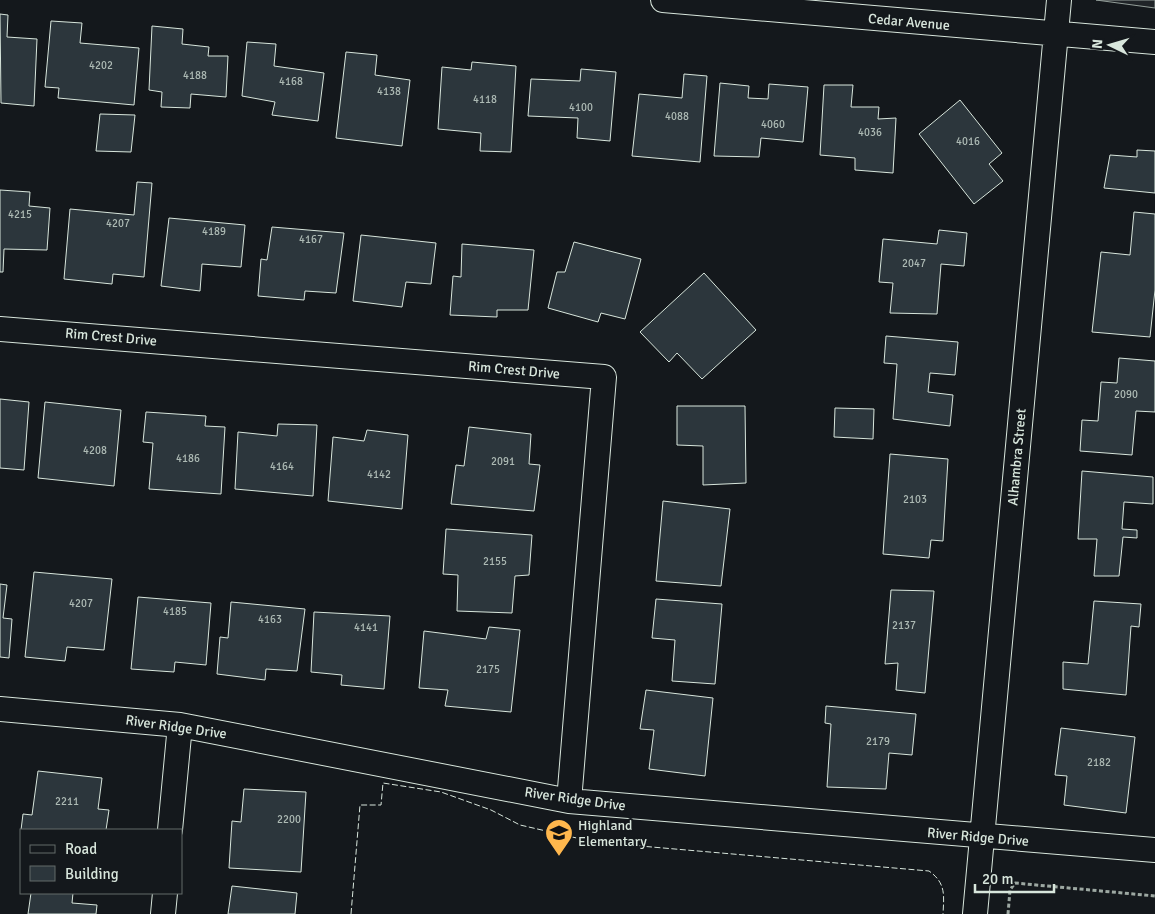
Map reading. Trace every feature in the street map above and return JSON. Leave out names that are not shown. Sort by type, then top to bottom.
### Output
[{"type":"street","name":"Cedar Avenue","points":[[663,0],[1155,42]]},
{"type":"street","name":"Alhambra Street","points":[[975,914],[1059,0]]},
{"type":"street","name":"Rim Crest Drive","points":[[0,329],[604,377],[569,801]]},
{"type":"street","name":"River Ridge Drive","points":[[0,709],[180,725],[569,801],[981,837],[1155,850]]},
{"type":"street","points":[[170,829],[180,725]]},
{"type":"street","points":[[163,914],[165,894]]},
{"type":"path","points":[[1008,914],[1010,890],[1015,883],[1155,896]]},
{"type":"shaded area","points":[[1096,0],[1155,0],[1155,8]]},
{"type":"building","points":[[0,14],[8,15],[7,37],[37,39],[34,106],[1,103]]},
{"type":"building","points":[[51,21],[82,23],[80,43],[139,48],[134,105],[58,98],[59,88],[45,87]]},
{"type":"building","points":[[152,26],[183,29],[182,44],[209,47],[208,56],[228,56],[226,97],[191,94],[190,108],[161,107],[162,92],[149,90]]},
{"type":"building","points":[[247,42],[276,44],[274,66],[324,73],[318,121],[272,115],[275,102],[242,96]]},
{"type":"building","points":[[346,52],[377,55],[375,75],[410,80],[402,146],[336,138]]},
{"type":"building","points":[[472,62],[516,66],[511,152],[480,151],[481,133],[438,129],[442,67],[471,70]]},
{"type":"building","points":[[581,69],[616,72],[610,141],[577,138],[578,118],[528,116],[531,79],[580,81]]},
{"type":"building","points":[[684,74],[707,76],[700,162],[632,156],[639,94],[682,98]]},
{"type":"building","points":[[720,83],[749,86],[748,98],[768,99],[769,84],[808,87],[803,142],[761,138],[759,157],[714,156]]},
{"type":"building","points":[[824,85],[853,85],[851,107],[879,107],[878,119],[896,118],[893,173],[855,170],[855,158],[820,155]]},
{"type":"building","points":[[960,100],[1002,153],[989,164],[1003,181],[974,204],[919,134]]},
{"type":"building","points":[[100,114],[135,115],[131,152],[96,151]]},
{"type":"building","points":[[1137,150],[1155,151],[1155,193],[1104,188],[1110,155],[1137,157]]},
{"type":"building","points":[[137,182],[152,183],[144,277],[113,274],[112,284],[64,279],[70,209],[134,215]]},
{"type":"building","points":[[0,190],[30,192],[29,206],[50,208],[47,250],[4,249],[3,272],[0,272]]},
{"type":"building","points":[[1134,212],[1155,214],[1155,290],[1150,337],[1092,332],[1101,252],[1130,255]]},
{"type":"building","points":[[169,218],[245,225],[241,267],[202,264],[200,291],[161,286]]},
{"type":"building","points":[[272,227],[344,233],[336,293],[305,291],[304,300],[258,296],[261,259],[267,260]]},
{"type":"building","points":[[939,230],[967,233],[964,266],[941,264],[937,314],[890,313],[893,283],[879,282],[883,239],[937,244]]},
{"type":"building","points":[[361,235],[436,243],[431,284],[406,282],[402,307],[353,301]]},
{"type":"building","points":[[574,242],[641,259],[625,319],[601,313],[598,322],[548,308],[557,272],[565,272]]},
{"type":"building","points":[[462,244],[534,250],[528,310],[497,310],[497,317],[450,315],[453,276],[461,277]]},
{"type":"building","points":[[704,273],[756,330],[702,379],[677,353],[669,362],[640,332]]},
{"type":"building","points":[[886,336],[958,342],[955,375],[930,373],[928,392],[953,395],[950,426],[893,419],[897,364],[884,363]]},
{"type":"building","points":[[1119,358],[1155,361],[1155,412],[1136,411],[1132,455],[1080,451],[1082,420],[1098,421],[1101,382],[1117,383]]},
{"type":"building","points":[[0,399],[29,402],[24,470],[0,468]]},
{"type":"building","points":[[45,402],[121,410],[114,486],[38,478]]},
{"type":"building","points":[[677,406],[745,406],[746,483],[703,485],[703,446],[677,445]]},
{"type":"building","points":[[835,408],[874,409],[873,439],[834,437]]},
{"type":"building","points":[[146,412],[206,416],[205,426],[225,427],[221,494],[149,489],[153,443],[143,442]]},
{"type":"building","points":[[278,424],[317,425],[313,496],[235,489],[238,432],[277,436]]},
{"type":"building","points":[[469,427],[531,434],[529,464],[540,465],[534,511],[451,504],[456,465],[464,466]]},
{"type":"building","points":[[367,430],[408,435],[402,509],[328,501],[333,437],[364,441]]},
{"type":"building","points":[[890,454],[948,459],[943,541],[931,540],[929,558],[883,554]]},
{"type":"building","points":[[1082,471],[1153,477],[1153,504],[1124,502],[1122,529],[1137,530],[1137,538],[1123,537],[1119,576],[1094,576],[1097,539],[1078,539]]},
{"type":"building","points":[[663,501],[730,509],[721,586],[656,581]]},
{"type":"building","points":[[446,529],[532,535],[529,575],[515,576],[512,613],[457,611],[458,575],[443,574]]},
{"type":"building","points":[[34,572],[112,579],[104,650],[67,647],[65,661],[25,657]]},
{"type":"building","points":[[0,584],[7,585],[3,618],[12,619],[9,658],[0,657]]},
{"type":"building","points":[[891,590],[934,591],[925,693],[896,690],[898,663],[885,664]]},
{"type":"building","points":[[138,597],[211,603],[206,665],[175,662],[174,672],[131,669]]},
{"type":"building","points":[[656,599],[722,604],[715,684],[672,681],[675,640],[652,638]]},
{"type":"building","points":[[1094,601],[1141,604],[1139,627],[1131,626],[1126,695],[1063,689],[1063,662],[1088,664]]},
{"type":"building","points":[[231,602],[305,609],[297,671],[266,669],[265,680],[217,674],[220,637],[228,638]]},
{"type":"building","points":[[314,612],[390,616],[384,689],[341,685],[342,675],[311,672]]},
{"type":"building","points":[[489,627],[520,630],[511,712],[445,706],[448,690],[419,688],[424,631],[486,639]]},
{"type":"building","points":[[646,690],[713,698],[705,776],[649,769],[654,730],[640,729]]},
{"type":"building","points":[[826,706],[916,714],[912,755],[889,753],[886,789],[827,787],[831,724],[825,723]]},
{"type":"building","points":[[1061,728],[1135,737],[1126,813],[1064,805],[1067,776],[1055,775]]},
{"type":"building","points":[[38,771],[102,778],[98,809],[109,810],[106,829],[21,829],[23,814],[32,815]]},
{"type":"building","points":[[244,789],[306,792],[301,872],[229,868],[232,821],[241,822]]},
{"type":"building","points":[[232,886],[297,893],[295,914],[228,914]]},
{"type":"building","points":[[31,894],[73,894],[72,903],[97,905],[96,914],[28,914]]},
{"type":"fence","points":[[351,914],[360,805],[381,805],[383,783],[441,792],[491,810],[520,825],[594,842],[929,871],[939,880],[943,890],[943,914]]},
{"type":"place","name":"Highland Elementary","points":[[559,857]]}]
